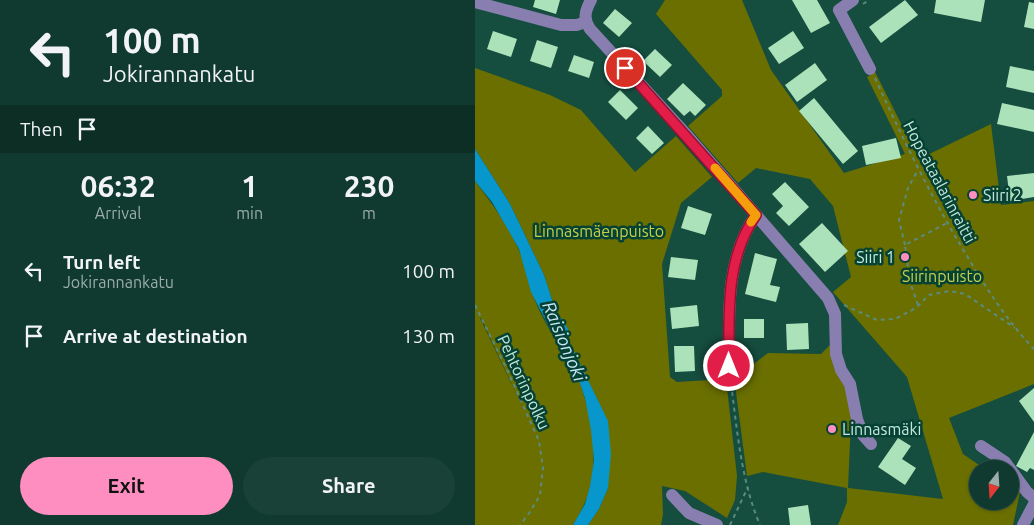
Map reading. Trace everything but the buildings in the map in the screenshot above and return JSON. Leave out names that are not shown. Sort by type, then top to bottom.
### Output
[{"type":"street","points":[[591,0],[585,14],[585,22],[828,298],[835,314],[836,354],[841,370],[850,384],[857,419],[863,435],[871,444]]},
{"type":"street","points":[[853,0],[839,10],[870,69]]},
{"type":"street","points":[[475,2],[561,25],[577,25],[585,22]]},
{"type":"street","points":[[729,366],[731,286],[740,243],[756,215]]},
{"type":"street","points":[[981,446],[1005,462],[1027,492],[1034,498]]},
{"type":"street","points":[[672,495],[689,513],[717,525]]},
{"type":"street","points":[[1023,525],[1034,504]]},
{"type":"path","name":"Hopeataalarinraitti","points":[[870,69],[918,170],[947,223],[986,287],[1034,350]]},
{"type":"path","points":[[918,170],[908,188],[899,220],[905,244],[910,282],[918,305]]},
{"type":"path","points":[[905,244],[947,223]]},
{"type":"path","points":[[828,298],[877,320],[895,319],[918,305],[929,295],[949,291],[965,294],[992,314],[1016,328]]},
{"type":"path","name":"Pehtorinpolku","points":[[475,305],[508,372],[539,442],[543,468],[540,495],[520,525]]},
{"type":"path","points":[[729,366],[738,446],[754,512],[760,525]]},
{"type":"path","points":[[730,525],[748,487]]},
{"type":"green space","name":"Siirinpuisto","points":[[665,0],[742,0],[771,70],[844,173],[905,154],[867,77],[875,72],[919,159],[991,124],[1001,205],[1034,201],[1034,384],[949,418],[963,454],[972,460],[969,460],[969,510],[1016,510],[1013,525],[838,525],[847,502],[847,488],[763,472],[747,476],[734,377],[738,360],[747,369],[768,353],[821,354],[830,345],[834,368],[852,397],[848,488],[943,499],[907,377],[833,292],[851,277],[833,206],[810,179],[756,168],[738,183],[688,126],[722,96],[722,90],[656,14]]},
{"type":"green space","name":"Linnasmäenpuisto","points":[[475,68],[550,95],[581,110],[635,172],[676,136],[712,177],[681,203],[662,264],[670,377],[677,382],[726,379],[737,476],[735,500],[727,518],[685,491],[662,486],[663,514],[661,525],[588,525],[599,509],[608,488],[608,422],[569,341],[568,329],[555,309],[544,275],[510,204],[475,149]]},
{"type":"green space","points":[[475,181],[514,239],[540,311],[550,330],[562,344],[578,377],[589,413],[592,432],[593,469],[589,492],[573,525],[475,525]],"holes":[[[480,318],[481,318],[524,410]]]},
{"type":"water","name":"Raisionjoki","points":[[475,149],[510,204],[544,275],[555,309],[568,329],[569,341],[608,421],[611,454],[608,488],[599,509],[588,525],[573,525],[585,504],[594,460],[585,398],[575,369],[561,343],[550,329],[531,292],[519,249],[492,202],[475,181]]},
{"type":"slow traffic","points":[[715,168],[756,215],[751,222]]},
{"type":"place","name":"Siiri 2","points":[[973,195]]},
{"type":"place","name":"Siiri 1","points":[[905,257]]},
{"type":"place","name":"Linnasmäki","points":[[832,429]]},
{"type":"route","points":[[625,68],[685,133],[756,215],[740,243],[731,286],[729,304],[729,366]]}]
